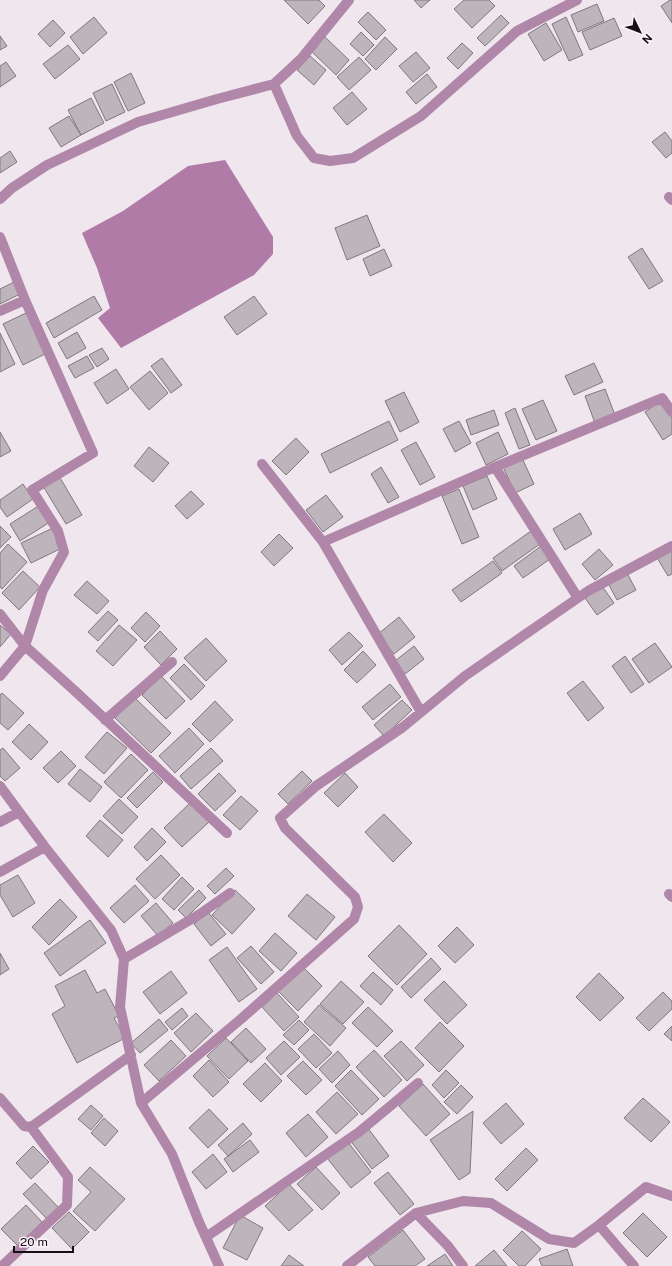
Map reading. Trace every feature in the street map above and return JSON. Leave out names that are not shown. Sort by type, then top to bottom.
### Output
[{"type":"street","points":[[0,200],[12,188],[47,165],[138,122],[274,84],[301,59],[348,0]]},
{"type":"street","points":[[274,84],[297,136],[314,158],[330,161],[353,158],[421,116],[517,31],[577,0]]},
{"type":"street","points":[[0,237],[25,300],[93,453],[32,490],[58,531],[64,552],[44,590],[25,646],[0,676]]},
{"type":"street","points":[[0,311],[25,300]]},
{"type":"street","points":[[322,542],[494,467],[662,398],[672,412]]},
{"type":"street","points":[[262,464],[322,542],[421,712]]},
{"type":"street","points":[[494,467],[578,598]]},
{"type":"street","points":[[141,1103],[241,1019],[354,919],[358,907],[355,897],[285,828],[280,818],[316,786],[403,728],[465,676],[588,591],[672,546]]},
{"type":"street","points":[[0,614],[25,646],[76,691],[105,720],[227,833]]},
{"type":"street","points":[[105,720],[172,662]]},
{"type":"street","points":[[0,786],[45,847],[111,930],[124,959],[120,1007],[141,1103],[172,1154],[219,1266]]},
{"type":"street","points":[[0,822],[19,812]]},
{"type":"street","points":[[0,872],[45,847]]},
{"type":"street","points":[[124,959],[200,914],[230,893]]},
{"type":"street","points":[[32,1128],[131,1055]]},
{"type":"street","points":[[206,1237],[359,1132],[418,1083]]},
{"type":"street","points":[[0,1098],[24,1126],[32,1128],[68,1177],[67,1205],[2,1266]]},
{"type":"street","points":[[347,1266],[416,1213],[462,1201],[491,1203],[549,1239],[574,1243],[646,1187],[672,1196]]},
{"type":"street","points":[[416,1213],[448,1246],[463,1266]]},
{"type":"street","points":[[599,1225],[634,1266]]},
{"type":"shaded area","points":[[225,160],[273,237],[273,254],[254,275],[121,348],[98,318],[110,308],[97,268],[82,233],[123,211],[188,166]]},
{"type":"building","points":[[284,0],[319,0],[325,6],[308,24]]},
{"type":"building","points":[[414,0],[430,0],[421,8]]},
{"type":"building","points":[[464,0],[489,0],[495,6],[472,28],[454,9]]},
{"type":"building","points":[[672,0],[672,23],[661,6]]},
{"type":"building","points":[[597,4],[604,21],[578,32],[571,15]]},
{"type":"building","points":[[368,12],[386,30],[376,40],[358,22]]},
{"type":"building","points":[[501,15],[509,23],[485,46],[477,38]]},
{"type":"building","points":[[94,17],[107,33],[83,54],[70,37]]},
{"type":"building","points":[[566,17],[583,55],[569,61],[552,24]]},
{"type":"building","points":[[614,18],[622,36],[590,50],[582,32]]},
{"type":"building","points":[[53,20],[65,33],[50,47],[38,34]]},
{"type":"building","points":[[546,23],[562,50],[544,61],[528,34]]},
{"type":"building","points":[[361,32],[374,45],[363,56],[350,44]]},
{"type":"building","points":[[0,36],[7,46],[0,50]]},
{"type":"building","points":[[325,37],[349,60],[336,75],[311,51]]},
{"type":"building","points":[[385,37],[397,49],[376,70],[365,59]]},
{"type":"building","points":[[462,43],[473,53],[458,69],[447,58]]},
{"type":"building","points":[[68,45],[80,59],[55,79],[43,64]]},
{"type":"building","points":[[416,52],[430,68],[413,82],[399,66]]},
{"type":"building","points":[[310,56],[326,70],[314,85],[297,70]]},
{"type":"building","points":[[359,57],[371,70],[349,90],[337,77]]},
{"type":"building","points":[[6,62],[16,76],[0,87],[0,66]]},
{"type":"building","points":[[131,73],[145,103],[128,111],[114,82]]},
{"type":"building","points":[[427,74],[437,87],[416,104],[406,92]]},
{"type":"building","points":[[112,84],[125,112],[106,121],[93,93]]},
{"type":"building","points":[[352,92],[367,109],[347,125],[333,108]]},
{"type":"building","points":[[91,98],[104,123],[81,135],[68,110]]},
{"type":"building","points":[[69,116],[81,135],[61,147],[49,128]]},
{"type":"building","points":[[665,132],[672,141],[672,153],[666,158],[652,142]]},
{"type":"building","points":[[10,151],[17,162],[0,173],[0,158]]},
{"type":"building","points":[[367,215],[380,246],[347,260],[335,228]]},
{"type":"building","points":[[642,248],[663,281],[649,289],[628,257]]},
{"type":"building","points":[[384,249],[392,266],[370,276],[363,259]]},
{"type":"building","points":[[16,281],[22,293],[0,304],[0,289]]},
{"type":"building","points":[[94,296],[102,310],[54,338],[46,323]]},
{"type":"building","points":[[254,296],[267,314],[237,335],[224,317]]},
{"type":"building","points":[[28,312],[47,353],[23,365],[3,324]]},
{"type":"building","points":[[77,332],[86,348],[67,359],[58,343]]},
{"type":"building","points":[[0,333],[15,364],[0,372]]},
{"type":"building","points":[[102,348],[109,359],[97,367],[89,355]]},
{"type":"building","points":[[87,356],[94,368],[75,378],[68,366]]},
{"type":"building","points":[[162,358],[182,385],[171,393],[151,366]]},
{"type":"building","points":[[594,363],[603,382],[574,395],[565,376]]},
{"type":"building","points":[[116,369],[129,389],[107,404],[94,383]]},
{"type":"building","points":[[150,371],[168,393],[149,410],[130,387]]},
{"type":"building","points":[[605,389],[615,415],[595,423],[585,396]]},
{"type":"building","points":[[404,392],[419,422],[400,432],[385,401]]},
{"type":"building","points":[[543,400],[557,431],[536,440],[522,409]]},
{"type":"building","points":[[662,400],[672,415],[672,434],[663,440],[645,412]]},
{"type":"building","points":[[515,408],[530,445],[519,449],[505,413]]},
{"type":"building","points":[[494,410],[499,425],[471,435],[466,420]]},
{"type":"building","points":[[389,421],[398,440],[330,473],[321,454]]},
{"type":"building","points":[[459,421],[471,443],[455,452],[443,429]]},
{"type":"building","points":[[0,432],[11,451],[0,457]]},
{"type":"building","points":[[498,432],[508,454],[486,465],[476,443]]},
{"type":"building","points":[[296,438],[309,452],[286,475],[272,461]]},
{"type":"building","points":[[416,442],[435,477],[420,485],[401,450]]},
{"type":"building","points":[[149,447],[169,463],[153,482],[134,466]]},
{"type":"building","points":[[522,458],[534,484],[515,493],[503,467]]},
{"type":"building","points":[[381,467],[399,497],[388,503],[371,474]]},
{"type":"building","points":[[59,476],[82,515],[66,524],[43,486]]},
{"type":"building","points":[[487,476],[497,499],[473,510],[463,486]]},
{"type":"building","points":[[23,484],[33,499],[7,517],[0,507],[0,500]]},
{"type":"building","points":[[459,489],[479,537],[462,544],[442,496]]},
{"type":"building","points":[[191,491],[204,504],[187,519],[175,506]]},
{"type":"building","points":[[326,495],[343,517],[323,532],[306,510]]},
{"type":"building","points":[[40,505],[50,522],[20,541],[10,524]]},
{"type":"building","points":[[580,513],[592,534],[565,550],[553,529]]},
{"type":"building","points":[[0,526],[11,537],[0,548]]},
{"type":"building","points":[[53,528],[62,548],[31,563],[21,543]]},
{"type":"building","points":[[531,531],[540,544],[502,571],[493,558]]},
{"type":"building","points":[[279,534],[293,548],[274,566],[261,552]]},
{"type":"building","points":[[8,544],[27,562],[2,589],[0,587],[0,553]]},
{"type":"building","points":[[541,546],[550,559],[523,578],[514,566]]},
{"type":"building","points":[[672,547],[672,574],[668,576],[656,556]]},
{"type":"building","points":[[599,549],[613,565],[595,580],[582,564]]},
{"type":"building","points":[[493,561],[502,573],[461,602],[452,590]]},
{"type":"building","points":[[23,571],[40,587],[19,610],[2,593]]},
{"type":"building","points":[[627,573],[636,590],[617,600],[608,583]]},
{"type":"building","points":[[87,581],[109,601],[97,614],[74,595]]},
{"type":"building","points":[[602,586],[614,603],[597,615],[585,598]]},
{"type":"building","points":[[108,611],[118,620],[98,641],[88,632]]},
{"type":"building","points":[[146,612],[160,626],[145,642],[131,628]]},
{"type":"building","points":[[399,617],[415,637],[394,654],[378,634]]},
{"type":"building","points":[[0,625],[11,634],[0,647]]},
{"type":"building","points":[[119,625],[137,640],[113,666],[96,651]]},
{"type":"building","points":[[160,631],[177,649],[161,665],[144,647]]},
{"type":"building","points":[[349,632],[363,646],[342,665],[329,650]]},
{"type":"building","points":[[206,638],[227,661],[206,681],[184,658]]},
{"type":"building","points":[[655,643],[672,667],[649,683],[632,659]]},
{"type":"building","points":[[414,646],[424,659],[405,674],[395,661]]},
{"type":"building","points":[[363,651],[376,665],[357,683],[344,670]]},
{"type":"building","points":[[625,656],[644,684],[631,693],[612,666]]},
{"type":"building","points":[[184,664],[205,686],[191,700],[170,678]]},
{"type":"building","points":[[161,676],[185,701],[166,719],[142,695]]},
{"type":"building","points":[[583,681],[604,708],[588,721],[567,693]]},
{"type":"building","points":[[390,684],[401,697],[373,720],[362,707]]},
{"type":"building","points":[[2,693],[24,713],[8,730],[0,723],[0,695]]},
{"type":"building","points":[[135,698],[171,733],[151,753],[115,718]]},
{"type":"building","points":[[402,700],[412,710],[384,736],[374,725]]},
{"type":"building","points":[[215,701],[233,720],[210,742],[192,724]]},
{"type":"building","points":[[29,724],[48,742],[31,760],[12,742]]},
{"type":"building","points":[[189,728],[204,744],[175,773],[159,756]]},
{"type":"building","points":[[107,732],[127,748],[104,774],[85,757]]},
{"type":"building","points":[[3,748],[20,768],[5,781],[0,776],[0,750]]},
{"type":"building","points":[[211,748],[223,761],[191,789],[180,776]]},
{"type":"building","points":[[61,751],[76,766],[58,783],[43,768]]},
{"type":"building","points":[[131,754],[148,770],[121,798],[104,782]]},
{"type":"building","points":[[80,769],[102,787],[90,802],[68,784]]},
{"type":"building","points":[[302,771],[312,781],[288,804],[278,794]]},
{"type":"building","points":[[153,772],[163,782],[137,808],[127,798]]},
{"type":"building","points":[[219,773],[236,791],[215,811],[198,794]]},
{"type":"building","points":[[345,773],[358,787],[338,807],[324,793]]},
{"type":"building","points":[[241,796],[258,811],[240,830],[223,815]]},
{"type":"building","points":[[119,799],[138,817],[122,834],[103,816]]},
{"type":"building","points":[[190,803],[209,822],[182,847],[164,828]]},
{"type":"building","points":[[384,814],[412,843],[393,862],[365,832]]},
{"type":"building","points":[[100,820],[123,840],[108,857],[86,836]]},
{"type":"building","points":[[152,828],[166,842],[147,861],[134,847]]},
{"type":"building","points":[[161,855],[180,875],[155,899],[136,879]]},
{"type":"building","points":[[226,868],[234,876],[215,894],[207,886]]},
{"type":"building","points":[[18,875],[35,903],[13,917],[0,895],[0,885]]},
{"type":"building","points":[[182,877],[194,889],[174,910],[162,899]]},
{"type":"building","points":[[135,885],[149,901],[124,923],[110,908]]},
{"type":"building","points":[[199,890],[206,898],[186,918],[178,910]]},
{"type":"building","points":[[235,890],[255,909],[232,934],[212,915]]},
{"type":"building","points":[[307,894],[335,917],[316,940],[288,916]]},
{"type":"building","points":[[60,899],[77,917],[49,945],[32,927]]},
{"type":"building","points":[[156,903],[173,923],[158,936],[141,916]]},
{"type":"building","points":[[208,912],[226,934],[211,946],[194,924]]},
{"type":"building","points":[[90,920],[106,943],[60,976],[44,953]]},
{"type":"building","points":[[399,925],[427,954],[397,985],[368,956]]},
{"type":"building","points":[[457,927],[474,945],[455,963],[438,946]]},
{"type":"building","points":[[275,933],[297,953],[281,971],[259,951]]},
{"type":"building","points":[[251,946],[274,972],[261,984],[237,958]]},
{"type":"building","points":[[227,947],[257,989],[239,1002],[209,960]]},
{"type":"building","points":[[0,953],[9,969],[0,975]]},
{"type":"building","points":[[431,958],[441,969],[411,998],[401,987]]},
{"type":"building","points":[[302,966],[322,986],[298,1011],[278,991]]},
{"type":"building","points":[[85,970],[97,993],[105,989],[119,1016],[114,1018],[125,1038],[77,1063],[52,1014],[65,1006],[55,986]]},
{"type":"building","points":[[171,971],[187,993],[160,1014],[143,992]]},
{"type":"building","points":[[373,972],[393,990],[381,1005],[360,986]]},
{"type":"building","points":[[599,973],[624,998],[600,1021],[576,997]]},
{"type":"building","points":[[341,981],[364,1002],[343,1024],[320,1004]]},
{"type":"building","points":[[444,981],[467,1005],[447,1024],[424,1000]]},
{"type":"building","points":[[663,992],[672,1001],[672,1009],[649,1031],[636,1018]]},
{"type":"building","points":[[277,993],[299,1017],[284,1031],[262,1007]]},
{"type":"building","points":[[319,1005],[346,1028],[330,1046],[304,1022]]},
{"type":"building","points":[[368,1007],[393,1031],[377,1047],[352,1023]]},
{"type":"building","points":[[182,1008],[188,1016],[172,1030],[165,1022]]},
{"type":"building","points":[[196,1013],[213,1031],[191,1052],[174,1033]]},
{"type":"building","points":[[159,1019],[168,1030],[140,1053],[131,1043]]},
{"type":"building","points":[[299,1020],[309,1030],[294,1045],[283,1035]]},
{"type":"building","points":[[440,1022],[464,1046],[439,1072],[415,1048]]},
{"type":"building","points":[[672,1026],[672,1041],[664,1034]]},
{"type":"building","points":[[246,1028],[266,1049],[251,1063],[231,1042]]},
{"type":"building","points":[[314,1034],[332,1053],[316,1068],[298,1049]]},
{"type":"building","points":[[226,1038],[248,1061],[229,1079],[207,1056]]},
{"type":"building","points":[[171,1040],[186,1056],[159,1081],[144,1065]]},
{"type":"building","points":[[284,1041],[300,1057],[281,1075],[266,1058]]},
{"type":"building","points":[[401,1041],[424,1065],[407,1081],[384,1056]]},
{"type":"building","points":[[374,1050],[402,1080],[384,1097],[356,1067]]},
{"type":"building","points":[[338,1051],[350,1065],[332,1083],[319,1069]]},
{"type":"building","points":[[209,1060],[229,1082],[213,1097],[193,1076]]},
{"type":"building","points":[[303,1061],[322,1080],[306,1095],[287,1076]]},
{"type":"building","points":[[265,1063],[282,1081],[261,1102],[243,1084]]},
{"type":"building","points":[[351,1070],[379,1099],[362,1115],[335,1086]]},
{"type":"building","points":[[446,1070],[459,1083],[444,1098],[432,1085]]},
{"type":"building","points":[[423,1084],[450,1114],[426,1136],[399,1106]]},
{"type":"building","points":[[461,1085],[473,1097],[457,1114],[444,1102]]},
{"type":"building","points":[[337,1092],[358,1114],[336,1134],[316,1112]]},
{"type":"building","points":[[643,1098],[670,1122],[651,1142],[624,1118]]},
{"type":"building","points":[[506,1103],[524,1124],[501,1144],[483,1123]]},
{"type":"building","points":[[91,1105],[103,1116],[91,1130],[78,1119]]},
{"type":"building","points":[[209,1109],[228,1129],[208,1148],[189,1128]]},
{"type":"building","points":[[473,1111],[470,1173],[459,1180],[430,1140]]},
{"type":"building","points":[[308,1114],[328,1137],[306,1157],[286,1133]]},
{"type":"building","points":[[104,1118],[118,1131],[105,1146],[91,1133]]},
{"type":"building","points":[[243,1123],[252,1134],[228,1156],[218,1145]]},
{"type":"building","points":[[367,1127],[389,1156],[372,1169],[350,1140]]},
{"type":"building","points":[[250,1140],[259,1152],[233,1172],[224,1159]]},
{"type":"building","points":[[348,1142],[371,1172],[351,1188],[327,1158]]},
{"type":"building","points":[[33,1146],[49,1162],[31,1179],[16,1163]]},
{"type":"building","points":[[526,1148],[538,1160],[507,1191],[495,1179]]},
{"type":"building","points":[[213,1154],[227,1172],[206,1189],[192,1172]]},
{"type":"building","points":[[90,1167],[125,1199],[95,1231],[73,1211],[91,1192],[78,1180]]},
{"type":"building","points":[[316,1167],[340,1193],[322,1210],[297,1184]]},
{"type":"building","points":[[388,1172],[414,1204],[400,1215],[374,1183]]},
{"type":"building","points":[[35,1183],[59,1208],[47,1219],[23,1194]]},
{"type":"building","points":[[289,1184],[313,1210],[289,1231],[265,1206]]},
{"type":"building","points":[[26,1205],[42,1222],[18,1246],[1,1229]]},
{"type":"building","points":[[69,1212],[89,1232],[72,1249],[52,1228]]},
{"type":"building","points":[[643,1213],[667,1237],[647,1257],[623,1233]]},
{"type":"building","points":[[240,1215],[263,1228],[247,1260],[223,1248]]},
{"type":"building","points":[[403,1230],[425,1259],[415,1266],[375,1266],[368,1257]]},
{"type":"building","points":[[522,1231],[541,1249],[525,1266],[519,1266],[503,1250]]},
{"type":"building","points":[[567,1249],[573,1266],[542,1266],[539,1259]]},
{"type":"building","points":[[494,1250],[507,1266],[475,1266]]},
{"type":"building","points":[[445,1254],[453,1266],[427,1266]]},
{"type":"building","points":[[289,1255],[304,1266],[281,1266]]}]
